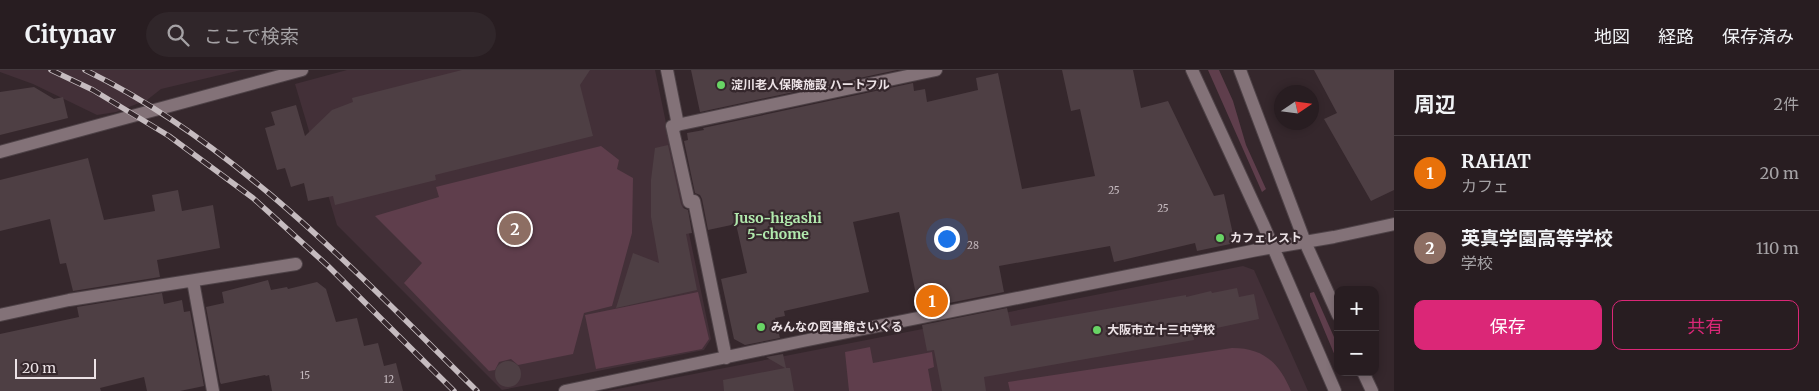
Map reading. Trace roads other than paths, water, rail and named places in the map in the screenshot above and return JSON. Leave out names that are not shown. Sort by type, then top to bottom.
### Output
[{"type":"street","points":[[0,152],[302,70]]},
{"type":"street","points":[[667,70],[678,125]]},
{"type":"street","points":[[726,358],[694,201],[689,202],[672,126],[936,70]]},
{"type":"street","points":[[1192,70],[1273,248],[1335,391]]},
{"type":"street","points":[[1240,70],[1305,242],[1334,306]]},
{"type":"street","points":[[565,391],[594,388],[726,358],[1394,224]]},
{"type":"street","points":[[0,315],[69,300],[296,264]]},
{"type":"street","points":[[193,281],[213,391]]},
{"type":"street","points":[[1365,376],[1372,391]]},
{"type":"railway","points":[[51,70],[93,90],[169,136],[253,198],[328,266],[454,391]]},
{"type":"railway","points":[[85,70],[140,100],[193,135],[244,173],[341,258],[477,391]]},
{"type":"place","name":"淀川老人保険施設 ハートフル","points":[[721,85]]},
{"type":"place","name":"英真学園高等学校","points":[[515,229]]},
{"type":"place","name":"カフェレスト","points":[[1220,238]]},
{"type":"place","name":"RAHAT","points":[[932,301]]},
{"type":"place","name":"みんなの図書館さいくる","points":[[761,327]]},
{"type":"place","name":"大阪市立十三中学校","points":[[1097,330]]},
{"type":"district","name":"Juso-higashi 5-chome","points":[[778,226]]}]
